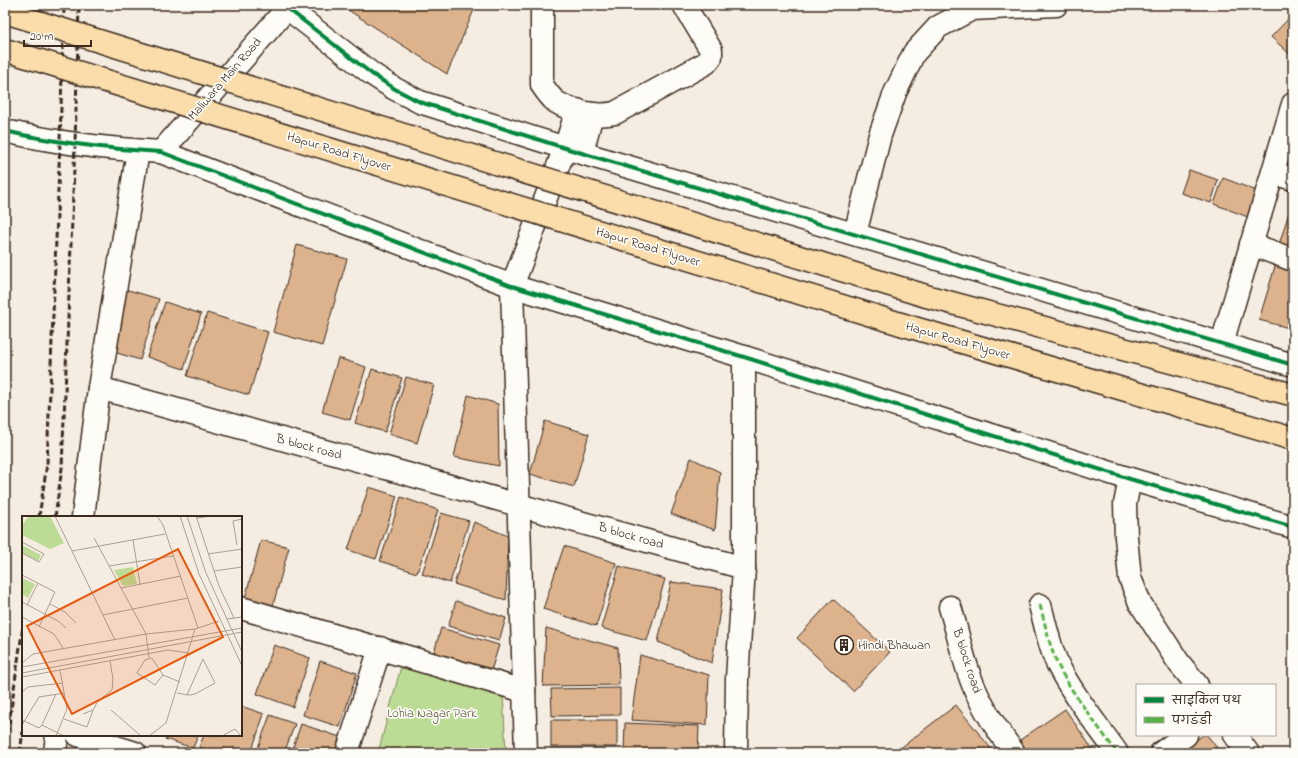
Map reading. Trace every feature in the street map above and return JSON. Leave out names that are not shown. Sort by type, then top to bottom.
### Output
[{"type":"main road","points":[[5,12],[926,296],[1291,395]]},
{"type":"main road","name":"Hapur Road Flyover","points":[[5,50],[889,320],[1286,437]]},
{"type":"street","points":[[542,5],[542,85],[548,94],[557,102],[584,112],[605,115],[615,113],[706,63],[711,57],[710,50],[684,5]]},
{"type":"street","points":[[855,234],[880,135],[895,93],[914,53],[938,27],[972,9],[1056,5]]},
{"type":"street","points":[[288,7],[372,74],[395,89],[420,102],[574,151],[1293,365]]},
{"type":"street","name":"Maliwara Main Road","points":[[161,152],[288,7]]},
{"type":"street","points":[[1222,343],[1251,244],[1283,176],[1293,104]]},
{"type":"street","points":[[526,753],[512,286],[574,151],[584,112]]},
{"type":"street","points":[[5,131],[89,146],[161,152],[512,286],[744,357],[1130,479],[1293,527]]},
{"type":"street","points":[[83,516],[99,388],[138,151]]},
{"type":"street","points":[[1251,244],[1293,260]]},
{"type":"street","points":[[736,753],[737,679],[744,568],[744,357]]},
{"type":"street","name":"B block road","points":[[99,388],[744,568]]},
{"type":"street","points":[[1130,479],[1125,504],[1126,537],[1130,578],[1140,603],[1179,664],[1196,684]]},
{"type":"street","points":[[1040,605],[1052,649],[1060,669],[1068,683],[1117,753]]},
{"type":"street","name":"B block road","points":[[950,607],[974,687],[989,717],[1014,753]]},
{"type":"street","points":[[242,608],[524,691]]},
{"type":"street","points":[[347,753],[380,648]]},
{"type":"street","points":[[55,753],[57,736]]},
{"type":"street","points":[[81,736],[134,753]]},
{"type":"street","points":[[1161,753],[1185,736]]},
{"type":"street","points":[[1236,736],[1248,753]]},
{"type":"green space","name":"Lohia Nagar Park","points":[[403,659],[503,695],[506,753],[378,753]]},
{"type":"building","points":[[476,5],[447,74],[342,6]]},
{"type":"building","points":[[1293,14],[1293,57],[1271,37]]},
{"type":"building","points":[[1189,170],[1218,180],[1211,203],[1181,193]]},
{"type":"building","points":[[1223,178],[1257,191],[1248,217],[1214,204]]},
{"type":"building","points":[[1293,200],[1293,256],[1277,251]]},
{"type":"building","points":[[297,245],[347,259],[322,346],[273,332]]},
{"type":"building","points":[[1276,263],[1293,268],[1293,329],[1259,320]]},
{"type":"building","points":[[125,289],[159,299],[140,360],[107,350]]},
{"type":"building","points":[[165,302],[201,314],[184,369],[147,357]]},
{"type":"building","points":[[207,313],[268,332],[249,395],[187,376]]},
{"type":"building","points":[[338,358],[366,367],[350,420],[322,412]]},
{"type":"building","points":[[372,369],[402,378],[385,432],[355,423]]},
{"type":"building","points":[[406,377],[434,385],[417,443],[389,434]]},
{"type":"building","points":[[468,395],[498,404],[499,466],[454,457]]},
{"type":"building","points":[[545,421],[589,434],[574,487],[530,474]]},
{"type":"building","points":[[691,458],[720,472],[715,530],[671,514]]},
{"type":"building","points":[[369,487],[397,496],[376,559],[348,550]]},
{"type":"building","points":[[401,497],[438,510],[417,573],[380,561]]},
{"type":"building","points":[[441,513],[469,521],[450,583],[422,574]]},
{"type":"building","points":[[474,522],[508,536],[506,600],[454,584]]},
{"type":"building","points":[[261,540],[289,547],[272,609],[244,602]]},
{"type":"building","points":[[564,546],[616,563],[596,626],[543,609]]},
{"type":"building","points":[[619,566],[665,579],[647,641],[601,628]]},
{"type":"building","points":[[671,582],[723,589],[712,663],[658,642]]},
{"type":"building","name":"Hindi Bhawan","points":[[833,599],[890,652],[853,691],[797,638]]},
{"type":"building","points":[[456,601],[506,618],[499,641],[448,626]]},
{"type":"building","points":[[441,628],[499,645],[490,674],[433,656]]},
{"type":"building","points":[[546,628],[618,648],[619,685],[543,686]]},
{"type":"building","points":[[274,645],[310,658],[293,707],[257,694]]},
{"type":"building","points":[[640,655],[709,675],[707,725],[631,720]]},
{"type":"building","points":[[320,661],[357,673],[340,727],[303,715]]},
{"type":"building","points":[[620,688],[620,715],[552,716],[551,689]]},
{"type":"building","points":[[956,705],[993,751],[990,753],[900,753],[898,750]]},
{"type":"building","points":[[242,706],[264,714],[251,753],[217,753],[199,747],[204,736],[242,736]]},
{"type":"building","points":[[1065,709],[1095,753],[1028,753],[1020,740]]},
{"type":"building","points":[[270,715],[295,724],[284,753],[256,753]]},
{"type":"building","points":[[551,720],[617,720],[617,747],[551,747]]},
{"type":"building","points":[[625,723],[699,726],[698,753],[624,753]]},
{"type":"building","points":[[301,724],[343,738],[338,753],[291,753]]},
{"type":"building","points":[[166,736],[198,736],[193,748],[165,739]]},
{"type":"building","points":[[1202,736],[1208,736],[1221,753],[1180,753]]},
{"type":"railway","points":[[39,516],[47,464],[64,5]]},
{"type":"railway","points":[[55,516],[62,468],[79,5]]},
{"type":"railway","points":[[5,751],[22,633]]},
{"type":"railway","points":[[20,753],[22,736]]},
{"type":"marked path","points":[[1040,605],[1051,646],[1060,669],[1079,701],[1117,753]]},
{"type":"cycle path","points":[[287,8],[372,74],[395,89],[420,102],[565,148],[1293,365]]},
{"type":"cycle path","points":[[5,131],[83,145],[161,152],[512,286],[744,357],[1130,479],[1293,527]]},
{"type":"place","name":"Hindi Bhawan","points":[[844,645]]}]
